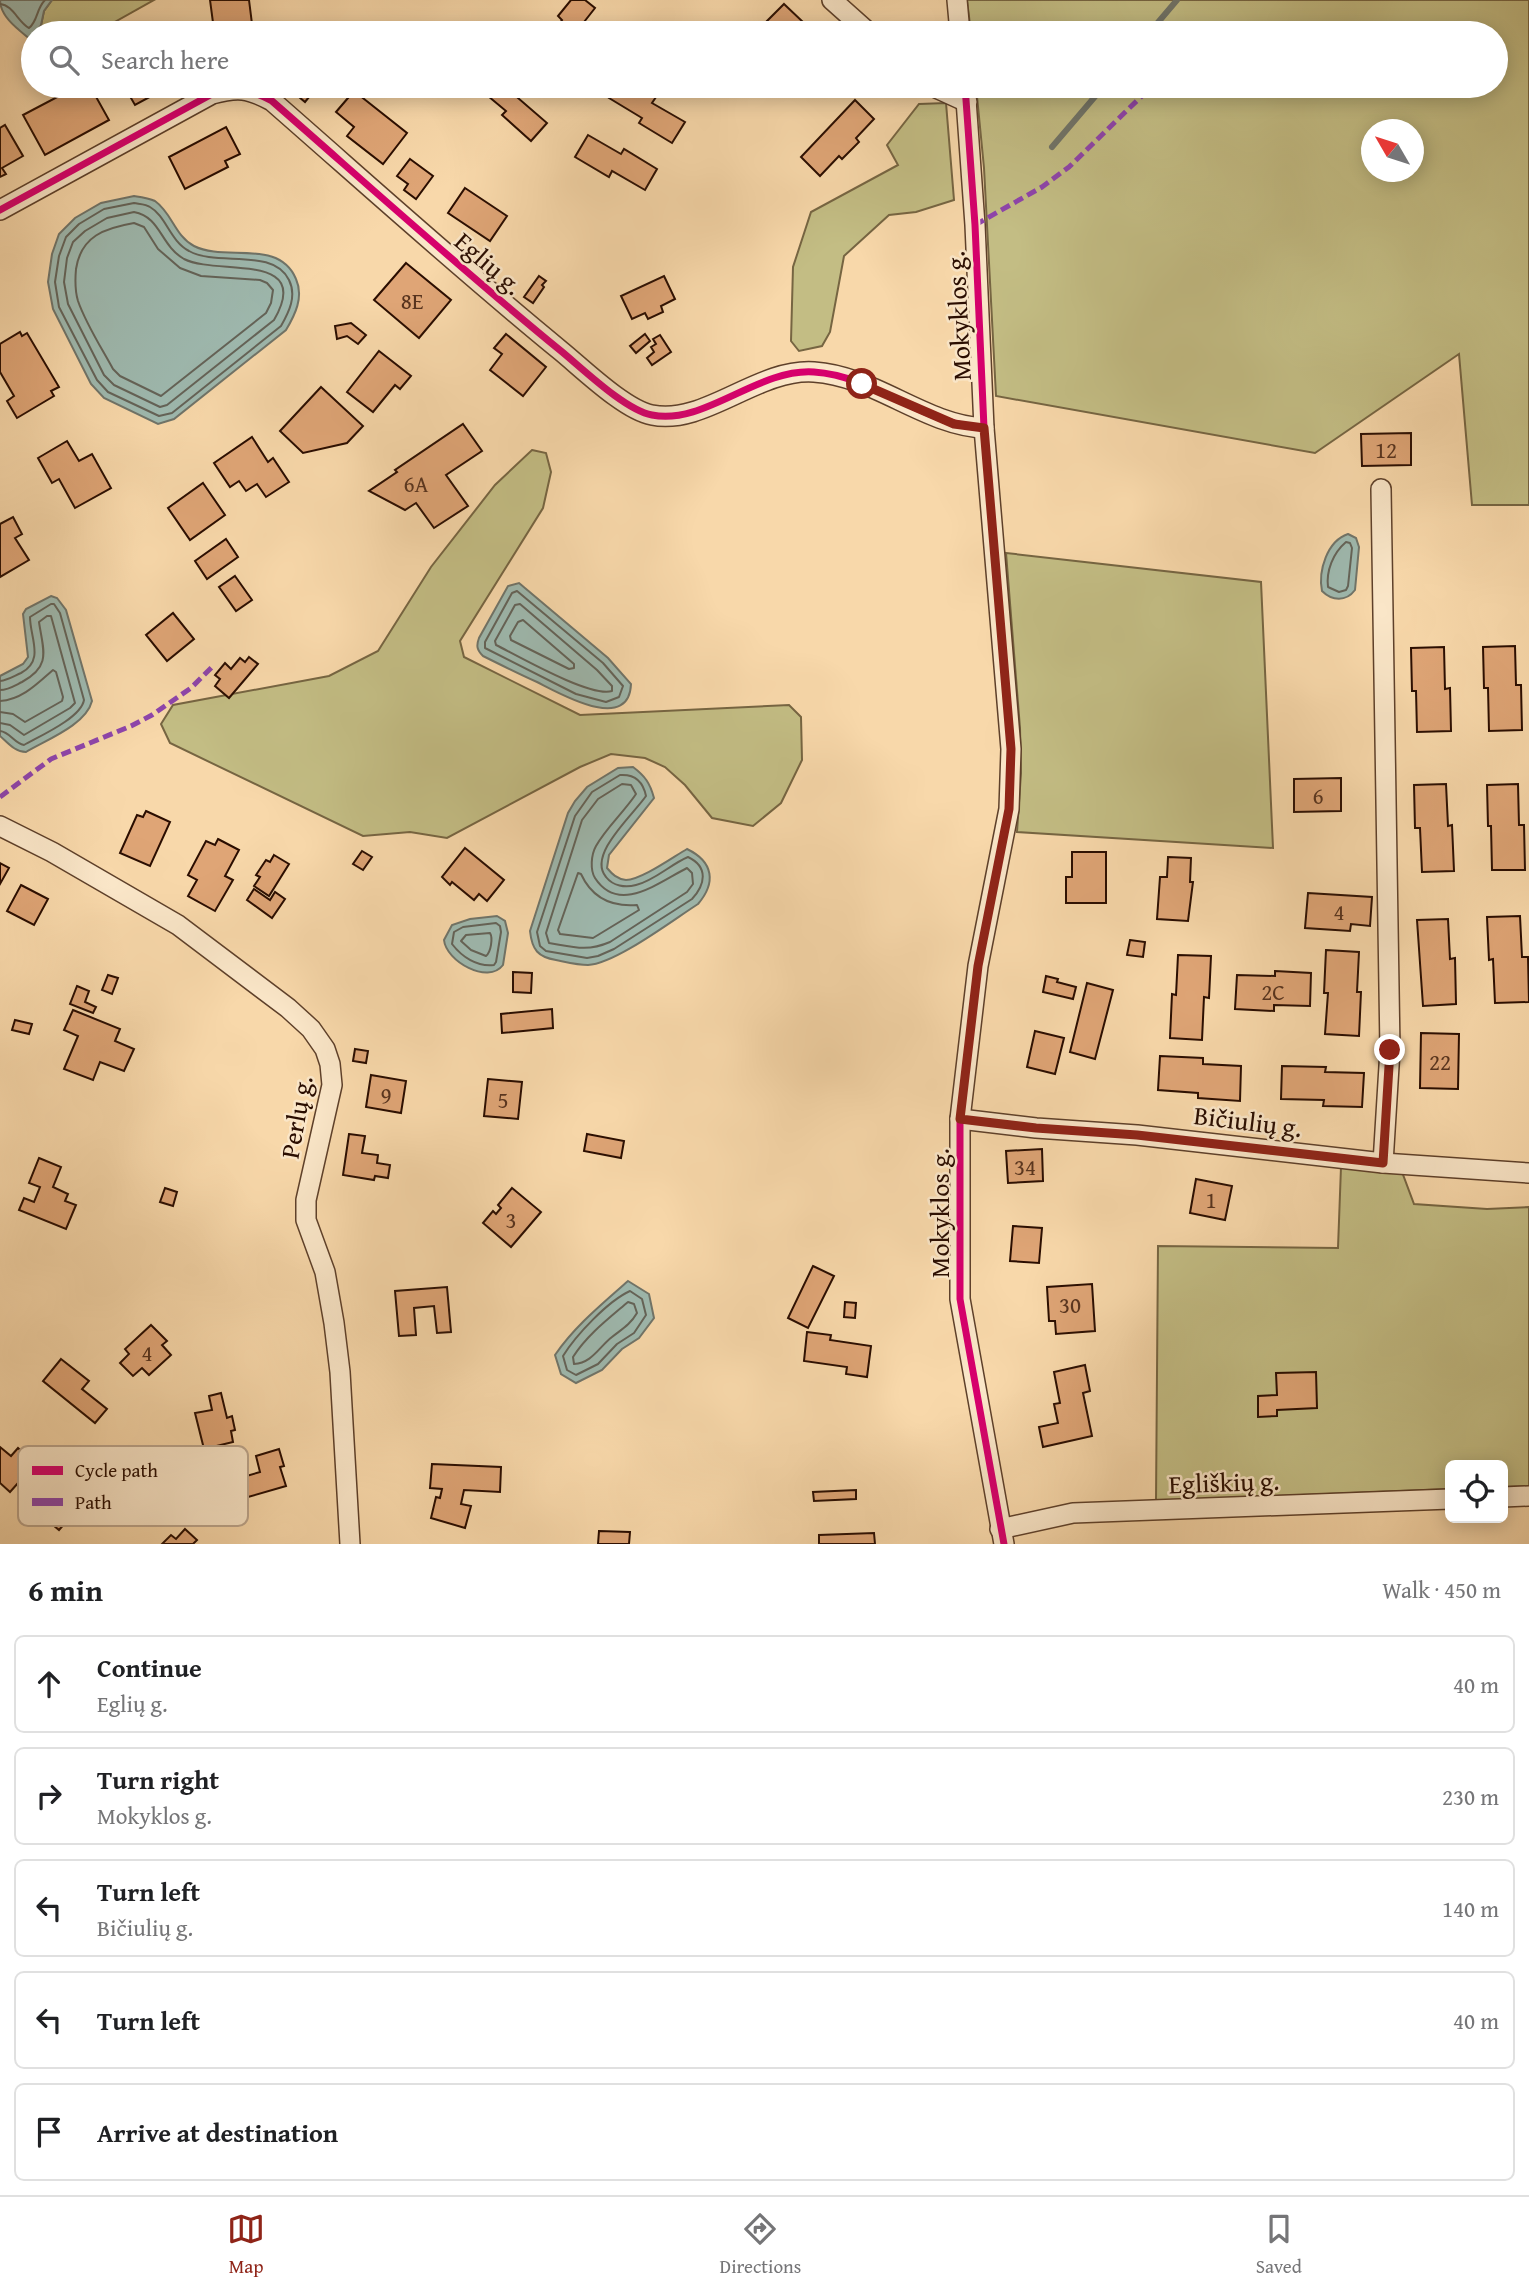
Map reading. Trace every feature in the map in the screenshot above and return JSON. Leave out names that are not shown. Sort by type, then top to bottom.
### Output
[{"type":"street","points":[[832,0],[856,21]]},
{"type":"street","points":[[957,0],[959,21]]},
{"type":"street","name":"Eglių g.","points":[[0,210],[205,98]]},
{"type":"street","name":"Eglių g.","points":[[266,98],[491,293],[594,378],[631,406],[650,415],[670,417],[693,411],[730,397],[763,380],[783,374],[812,372],[836,375],[862,384],[954,424],[984,428]]},
{"type":"street","name":"Mokyklos g.","points":[[966,98],[984,428],[1011,749],[1009,809],[978,966],[960,1119],[960,1299],[1002,1537]]},
{"type":"street","points":[[1381,489],[1390,1050],[1383,1163]]},
{"type":"street","name":"Perlų g.","points":[[0,826],[52,852],[178,925],[288,1008],[311,1030],[325,1049],[332,1085],[306,1200],[306,1220],[325,1272],[334,1323],[340,1372],[349,1544]]},
{"type":"street","name":"Bičiulių g.","points":[[960,1119],[1036,1128],[1137,1135],[1383,1163],[1529,1173]]},
{"type":"street","points":[[1508,1497],[1529,1496]]},
{"type":"street","name":"Egliškių g.","points":[[1002,1537],[1073,1513],[1445,1499]]},
{"type":"shaded area","points":[[52,0],[154,0],[116,21],[42,21],[44,11]]},
{"type":"shaded area","points":[[967,0],[1529,0],[1529,505],[1472,505],[1459,354],[1315,453],[996,396],[984,168],[977,98],[1508,98],[1508,21],[970,21]]},
{"type":"shaded area","points":[[946,103],[954,200],[916,212],[889,215],[844,256],[830,332],[822,346],[799,351],[791,341],[793,267],[811,212],[898,165],[887,145],[919,104]]},
{"type":"shaded area","points":[[532,450],[546,453],[551,472],[543,508],[460,641],[464,657],[580,715],[789,705],[801,717],[802,760],[781,803],[753,826],[712,818],[685,785],[665,767],[645,758],[611,754],[580,767],[447,838],[410,832],[363,836],[170,743],[161,724],[173,705],[329,676],[378,651],[431,567],[495,485]]},
{"type":"shaded area","points":[[1006,553],[1261,582],[1273,848],[1017,832],[1021,773],[1020,728]]},
{"type":"shaded area","points":[[1341,1167],[1402,1172],[1414,1204],[1487,1209],[1529,1207],[1529,1486],[1508,1487],[1508,1460],[1445,1460],[1445,1489],[1156,1501],[1158,1246],[1338,1248]]},
{"type":"water","points":[[0,0],[52,0],[44,11],[42,21],[21,21],[21,31],[3,12]]},
{"type":"water","points":[[134,196],[148,198],[161,206],[182,236],[194,246],[277,259],[288,266],[296,279],[299,292],[295,312],[286,330],[174,419],[158,424],[104,398],[91,384],[53,309],[48,282],[52,254],[59,234],[75,218],[101,203]]},
{"type":"water","points":[[1348,534],[1356,538],[1359,547],[1355,590],[1347,597],[1334,598],[1322,591],[1321,575],[1329,550]]},
{"type":"water","points":[[519,583],[608,658],[631,684],[627,699],[619,706],[606,708],[576,701],[481,654],[478,648],[479,638],[508,586]]},
{"type":"water","points":[[51,596],[57,598],[66,610],[92,701],[88,710],[74,725],[22,752],[0,736],[0,676],[23,664],[28,657],[23,614],[26,609]]},
{"type":"water","points":[[633,767],[646,780],[654,798],[609,855],[607,868],[620,879],[632,879],[687,849],[703,860],[707,867],[710,881],[708,888],[698,904],[644,940],[599,963],[588,965],[545,957],[534,948],[530,931],[568,813],[587,787],[618,768]]},
{"type":"water","points":[[497,916],[505,921],[508,933],[503,965],[496,971],[469,968],[446,948],[444,940],[452,925],[470,919]]},
{"type":"water","points":[[628,1281],[649,1294],[654,1318],[639,1338],[622,1349],[602,1370],[576,1383],[561,1374],[555,1355],[580,1325]]},
{"type":"building","points":[[210,0],[249,0],[252,21],[213,21]]},
{"type":"building","points":[[571,0],[585,0],[595,8],[585,21],[561,21],[558,16]]},
{"type":"building","points":[[784,4],[802,21],[767,21]]},
{"type":"building","points":[[55,98],[97,98],[109,120],[45,155],[23,115]]},
{"type":"building","points":[[131,98],[148,98],[135,105]]},
{"type":"building","points":[[348,98],[363,98],[407,133],[383,164],[347,136],[354,127],[336,112]]},
{"type":"building","points":[[490,98],[518,98],[547,123],[531,141],[502,115],[506,111]]},
{"type":"building","points":[[609,98],[655,98],[652,103],[685,122],[672,143],[639,123],[642,118]]},
{"type":"building","points":[[855,100],[874,119],[856,138],[859,142],[842,159],[839,156],[820,176],[801,157]]},
{"type":"building","points":[[5,125],[23,156],[2,168],[6,174],[0,177],[0,128]]},
{"type":"building","points":[[226,127],[240,154],[225,161],[228,167],[185,189],[169,157]]},
{"type":"building","points":[[588,135],[621,154],[624,149],[657,169],[645,190],[612,171],[609,177],[575,157]]},
{"type":"building","points":[[410,159],[433,176],[416,199],[404,190],[408,184],[397,176]]},
{"type":"building","points":[[465,188],[507,216],[490,241],[448,213]]},
{"type":"building","points":[[406,263],[451,300],[419,338],[374,300]]},
{"type":"building","points":[[539,276],[546,281],[533,303],[524,297]]},
{"type":"building","points":[[664,276],[675,299],[661,306],[663,312],[648,319],[645,313],[632,319],[621,296]]},
{"type":"building","points":[[351,323],[366,335],[358,344],[347,336],[337,339],[335,326]]},
{"type":"building","points":[[20,332],[22,336],[27,333],[59,387],[51,391],[54,396],[17,418],[7,401],[14,396],[0,372],[0,344]]},
{"type":"building","points":[[506,334],[546,367],[523,396],[490,370],[502,354],[494,348]]},
{"type":"building","points":[[645,334],[650,341],[636,353],[630,346]]},
{"type":"building","points":[[660,335],[671,352],[652,365],[647,358],[654,352],[651,347],[656,344],[653,339]]},
{"type":"building","points":[[379,351],[411,376],[400,389],[395,385],[373,412],[347,392]]},
{"type":"building","points":[[321,387],[363,426],[347,443],[303,453],[280,431]]},
{"type":"building","points":[[463,424],[482,451],[446,475],[468,506],[434,528],[416,503],[405,510],[369,491],[397,472],[395,470]]},
{"type":"building","points":[[1411,433],[1411,465],[1362,466],[1361,434]]},
{"type":"building","points":[[252,437],[268,462],[273,458],[289,482],[266,497],[257,484],[246,491],[239,481],[230,487],[214,463]]},
{"type":"building","points":[[67,441],[79,461],[92,454],[111,488],[75,508],[59,479],[52,483],[38,458]]},
{"type":"building","points":[[203,483],[225,515],[190,540],[168,508]]},
{"type":"building","points":[[13,517],[22,534],[15,538],[29,560],[0,577],[0,524]]},
{"type":"building","points":[[226,539],[238,557],[207,579],[195,561]]},
{"type":"building","points":[[235,576],[252,600],[236,611],[219,587]]},
{"type":"building","points":[[173,613],[194,639],[167,661],[146,635]]},
{"type":"building","points":[[1515,646],[1516,685],[1521,685],[1522,730],[1489,731],[1483,647]]},
{"type":"building","points":[[1444,647],[1445,689],[1450,688],[1451,731],[1417,732],[1411,648]]},
{"type":"building","points":[[249,657],[258,664],[229,698],[215,686],[220,679],[215,675],[225,663],[231,669],[240,658],[245,662]]},
{"type":"building","points":[[1341,778],[1341,811],[1294,812],[1294,779]]},
{"type":"building","points":[[1446,784],[1448,826],[1452,825],[1454,871],[1422,872],[1420,828],[1415,828],[1414,785]]},
{"type":"building","points":[[1518,784],[1519,825],[1524,825],[1525,870],[1492,870],[1487,785]]},
{"type":"building","points":[[146,811],[170,822],[150,866],[120,853],[137,815],[143,817]]},
{"type":"building","points":[[218,839],[239,850],[225,876],[233,880],[215,911],[188,896],[197,880],[188,875],[206,841],[215,845]]},
{"type":"building","points":[[465,848],[504,880],[487,901],[479,894],[474,900],[442,877]]},
{"type":"building","points":[[362,851],[372,857],[363,870],[353,864]]},
{"type":"building","points":[[1072,852],[1106,852],[1106,903],[1066,903],[1066,877],[1072,877]]},
{"type":"building","points":[[274,855],[289,864],[269,896],[254,886],[260,877],[256,875],[266,860],[270,862]]},
{"type":"building","points":[[1168,857],[1191,858],[1190,882],[1193,882],[1188,921],[1157,919],[1160,877],[1167,877]]},
{"type":"building","points":[[0,863],[9,868],[0,884]]},
{"type":"building","points":[[21,885],[48,899],[34,925],[7,911]]},
{"type":"building","points":[[254,889],[270,900],[275,892],[285,899],[272,918],[247,900]]},
{"type":"building","points":[[1308,893],[1372,897],[1370,926],[1351,924],[1350,931],[1305,928]]},
{"type":"building","points":[[1520,916],[1522,957],[1528,957],[1529,1002],[1495,1003],[1487,917]]},
{"type":"building","points":[[1448,919],[1450,959],[1455,958],[1456,1004],[1423,1006],[1417,920]]},
{"type":"building","points":[[1130,940],[1145,942],[1143,957],[1127,955]]},
{"type":"building","points":[[1326,950],[1359,952],[1359,1036],[1325,1034],[1328,993],[1324,993]]},
{"type":"building","points":[[1178,955],[1211,956],[1209,998],[1204,997],[1202,1040],[1170,1038],[1172,994],[1176,995]]},
{"type":"building","points":[[1275,971],[1311,973],[1310,1006],[1274,1005],[1274,1011],[1235,1009],[1237,975],[1275,976]]},
{"type":"building","points":[[513,972],[532,973],[531,993],[513,992]]},
{"type":"building","points":[[108,975],[118,978],[112,994],[102,990]]},
{"type":"building","points":[[1046,976],[1076,987],[1073,999],[1043,992]]},
{"type":"building","points":[[1087,983],[1113,990],[1095,1059],[1070,1052]]},
{"type":"building","points":[[77,986],[89,991],[85,1002],[96,1007],[93,1013],[70,1004]]},
{"type":"building","points":[[552,1009],[553,1028],[502,1033],[501,1014]]},
{"type":"building","points":[[73,1010],[120,1029],[115,1041],[134,1049],[124,1071],[100,1062],[93,1080],[64,1069],[78,1036],[64,1030]]},
{"type":"building","points":[[15,1020],[32,1024],[29,1034],[12,1030]]},
{"type":"building","points":[[1035,1031],[1064,1038],[1055,1074],[1027,1067]]},
{"type":"building","points":[[1421,1033],[1459,1034],[1458,1089],[1420,1088]]},
{"type":"building","points":[[355,1049],[368,1051],[366,1063],[353,1061]]},
{"type":"building","points":[[1160,1056],[1203,1058],[1203,1064],[1241,1066],[1240,1101],[1198,1098],[1198,1093],[1158,1090]]},
{"type":"building","points":[[1282,1066],[1326,1067],[1325,1072],[1364,1073],[1362,1107],[1323,1106],[1324,1100],[1281,1099]]},
{"type":"building","points":[[371,1075],[406,1081],[401,1113],[366,1107]]},
{"type":"building","points":[[488,1079],[522,1082],[518,1119],[484,1116]]},
{"type":"building","points":[[349,1134],[365,1136],[362,1153],[378,1155],[377,1163],[390,1165],[388,1178],[375,1176],[374,1180],[343,1175]]},
{"type":"building","points":[[587,1134],[624,1141],[621,1158],[584,1151]]},
{"type":"building","points":[[1042,1149],[1043,1181],[1008,1183],[1006,1151]]},
{"type":"building","points":[[39,1158],[61,1167],[53,1187],[68,1194],[65,1201],[76,1205],[66,1229],[19,1210],[24,1198],[34,1202],[40,1187],[29,1183]]},
{"type":"building","points":[[1196,1179],[1232,1186],[1225,1220],[1190,1213]]},
{"type":"building","points":[[165,1188],[177,1192],[173,1206],[160,1202]]},
{"type":"building","points":[[512,1188],[541,1212],[511,1247],[483,1223],[493,1211],[496,1214],[501,1208],[498,1205]]},
{"type":"building","points":[[1013,1226],[1042,1228],[1039,1263],[1010,1261]]},
{"type":"building","points":[[813,1266],[834,1276],[808,1328],[788,1318]]},
{"type":"building","points":[[1092,1284],[1095,1331],[1056,1334],[1055,1321],[1049,1321],[1047,1287]]},
{"type":"building","points":[[447,1287],[451,1332],[437,1333],[434,1306],[414,1308],[416,1335],[399,1336],[395,1291]]},
{"type":"building","points":[[845,1302],[856,1303],[855,1318],[844,1317]]},
{"type":"building","points":[[151,1325],[167,1341],[162,1345],[171,1355],[149,1375],[142,1368],[133,1376],[120,1363],[129,1354],[125,1349]]},
{"type":"building","points":[[807,1332],[831,1335],[830,1340],[871,1346],[867,1377],[846,1374],[847,1367],[804,1361]]},
{"type":"building","points":[[61,1359],[89,1381],[82,1389],[107,1409],[95,1423],[43,1381]]},
{"type":"building","points":[[1085,1365],[1090,1391],[1083,1393],[1092,1436],[1043,1447],[1039,1427],[1058,1423],[1054,1404],[1060,1403],[1054,1372]]},
{"type":"building","points":[[1316,1372],[1317,1408],[1277,1410],[1277,1416],[1258,1417],[1258,1396],[1277,1395],[1276,1373]]},
{"type":"building","points":[[221,1393],[227,1418],[232,1416],[235,1430],[231,1431],[233,1442],[203,1446],[195,1413],[212,1410],[209,1396]]},
{"type":"building","points":[[0,1447],[11,1456],[18,1448],[18,1483],[10,1492],[0,1483]]},
{"type":"building","points":[[279,1449],[284,1466],[280,1467],[286,1486],[248,1497],[248,1476],[260,1472],[256,1456]]},
{"type":"building","points":[[432,1464],[501,1467],[500,1492],[464,1490],[461,1504],[471,1506],[465,1528],[431,1518],[436,1497],[440,1498],[442,1489],[430,1488]]},
{"type":"building","points":[[856,1490],[856,1499],[814,1501],[813,1492]]},
{"type":"building","points":[[185,1529],[197,1540],[193,1544],[162,1544],[171,1535],[176,1539]]},
{"type":"building","points":[[599,1531],[630,1532],[629,1544],[598,1544]]},
{"type":"building","points":[[874,1533],[875,1544],[819,1544],[819,1535]]},
{"type":"waterway","points":[[1159,21],[1177,0]]},
{"type":"waterway","points":[[1052,147],[1094,98]]},
{"type":"marked path","points":[[975,225],[1042,187],[1069,167],[1140,98]]},
{"type":"marked path","points":[[0,797],[51,759],[152,715],[191,688],[213,666]]},
{"type":"cycle path","points":[[0,210],[205,98]]},
{"type":"cycle path","points":[[266,98],[524,321],[605,388],[641,412],[672,416],[691,412],[772,379],[793,373],[814,372],[858,382],[941,419],[984,428]]},
{"type":"cycle path","points":[[966,98],[975,225],[984,428],[1011,749],[1009,809],[978,966],[960,1119],[960,1299],[1004,1544]]},
{"type":"route","points":[[862,384],[954,424],[984,428],[1011,749],[1009,809],[978,966],[960,1119],[1186,1140],[1383,1163],[1390,1050]]}]
